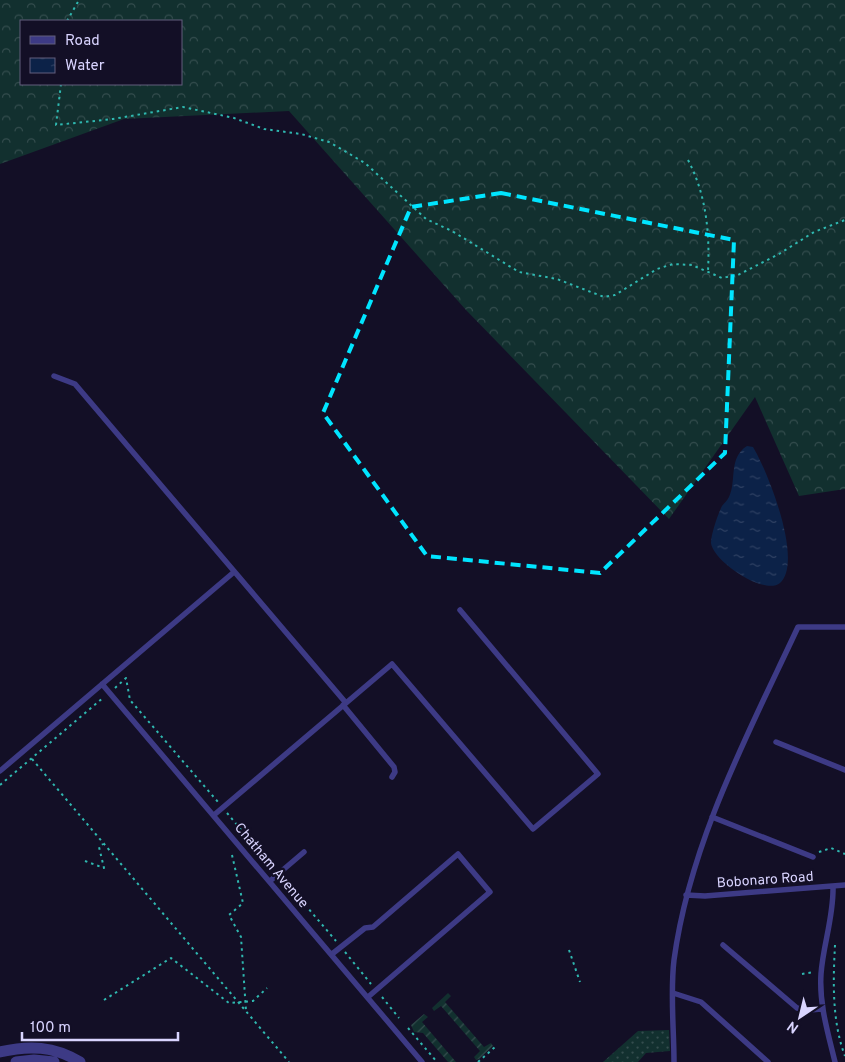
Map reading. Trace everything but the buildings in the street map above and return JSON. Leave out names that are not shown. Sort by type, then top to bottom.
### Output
[{"type":"street","points":[[0,1052],[43,1047],[80,1062]]},
{"type":"street","points":[[16,1062],[34,1060],[54,1062]]},
{"type":"lane","points":[[54,376],[74,384],[234,572],[344,704],[394,768],[395,772],[392,777]]},
{"type":"lane","points":[[0,771],[234,572]]},
{"type":"lane","points":[[214,815],[392,664],[533,829],[598,774],[460,610]]},
{"type":"lane","points":[[674,1062],[674,962],[691,875],[712,818],[798,627],[845,627]]},
{"type":"lane","name":"Chatham Avenue","points":[[102,684],[422,1062]]},
{"type":"lane","points":[[776,742],[845,770]]},
{"type":"lane","points":[[712,818],[813,857]]},
{"type":"lane","points":[[270,881],[304,852]]},
{"type":"lane","points":[[332,954],[365,928],[373,927],[458,854],[490,892],[368,998]]},
{"type":"lane","name":"Bobonaro Road","points":[[686,895],[705,896],[845,885]]},
{"type":"lane","points":[[834,886],[834,906],[822,971],[822,1009],[835,1062]]},
{"type":"lane","points":[[723,945],[797,1008],[809,1010],[822,1009]]},
{"type":"lane","points":[[673,993],[701,1002],[768,1062]]},
{"type":"path","points":[[68,20],[79,0]]},
{"type":"path","points":[[61,85],[56,125],[113,119],[183,107],[234,118],[264,128],[301,134],[329,142],[365,163],[426,219],[452,231],[519,272],[557,279],[599,296],[612,297],[665,266],[692,265],[728,278],[738,275],[814,232],[845,220]]},
{"type":"path","points":[[688,160],[700,185],[710,245],[708,271]]},
{"type":"path","points":[[24,750],[289,1062]]},
{"type":"path","points":[[85,861],[103,869],[98,848],[104,843]]},
{"type":"path","points":[[232,855],[243,903],[229,915],[241,936],[246,1012]]},
{"type":"path","points":[[835,945],[833,976],[837,1021],[839,1039],[845,1056]]},
{"type":"path","points":[[570,950],[580,982]]},
{"type":"path","points":[[104,1000],[171,958],[229,1003],[253,1001],[267,988]]},
{"type":"path","points":[[408,1028],[437,1062]]},
{"type":"path","points":[[478,1062],[495,1047]]},
{"type":"highlighted area","points":[[501,193],[734,240],[725,453],[600,573],[427,556],[323,413],[411,207]]},
{"type":"green space","points":[[0,0],[845,0],[845,489],[799,496],[755,397],[669,519],[466,310],[289,111],[124,119],[0,164]]},
{"type":"green space","points":[[448,993],[451,996],[445,1002],[484,1047],[491,1043],[493,1046],[479,1059],[476,1060],[474,1057],[480,1051],[441,1006],[434,1011],[432,1008]]},
{"type":"green space","points":[[424,1014],[428,1017],[422,1022],[456,1062],[448,1062],[423,1033],[414,1032],[411,1025]]},
{"type":"green space","points":[[669,1030],[670,1051],[646,1053],[638,1062],[603,1062],[638,1031]]},
{"type":"water","points":[[747,446],[753,447],[766,475],[781,515],[786,536],[788,556],[786,572],[780,583],[773,586],[763,585],[740,575],[720,559],[711,543],[713,529],[722,506],[729,497],[737,457]]}]
